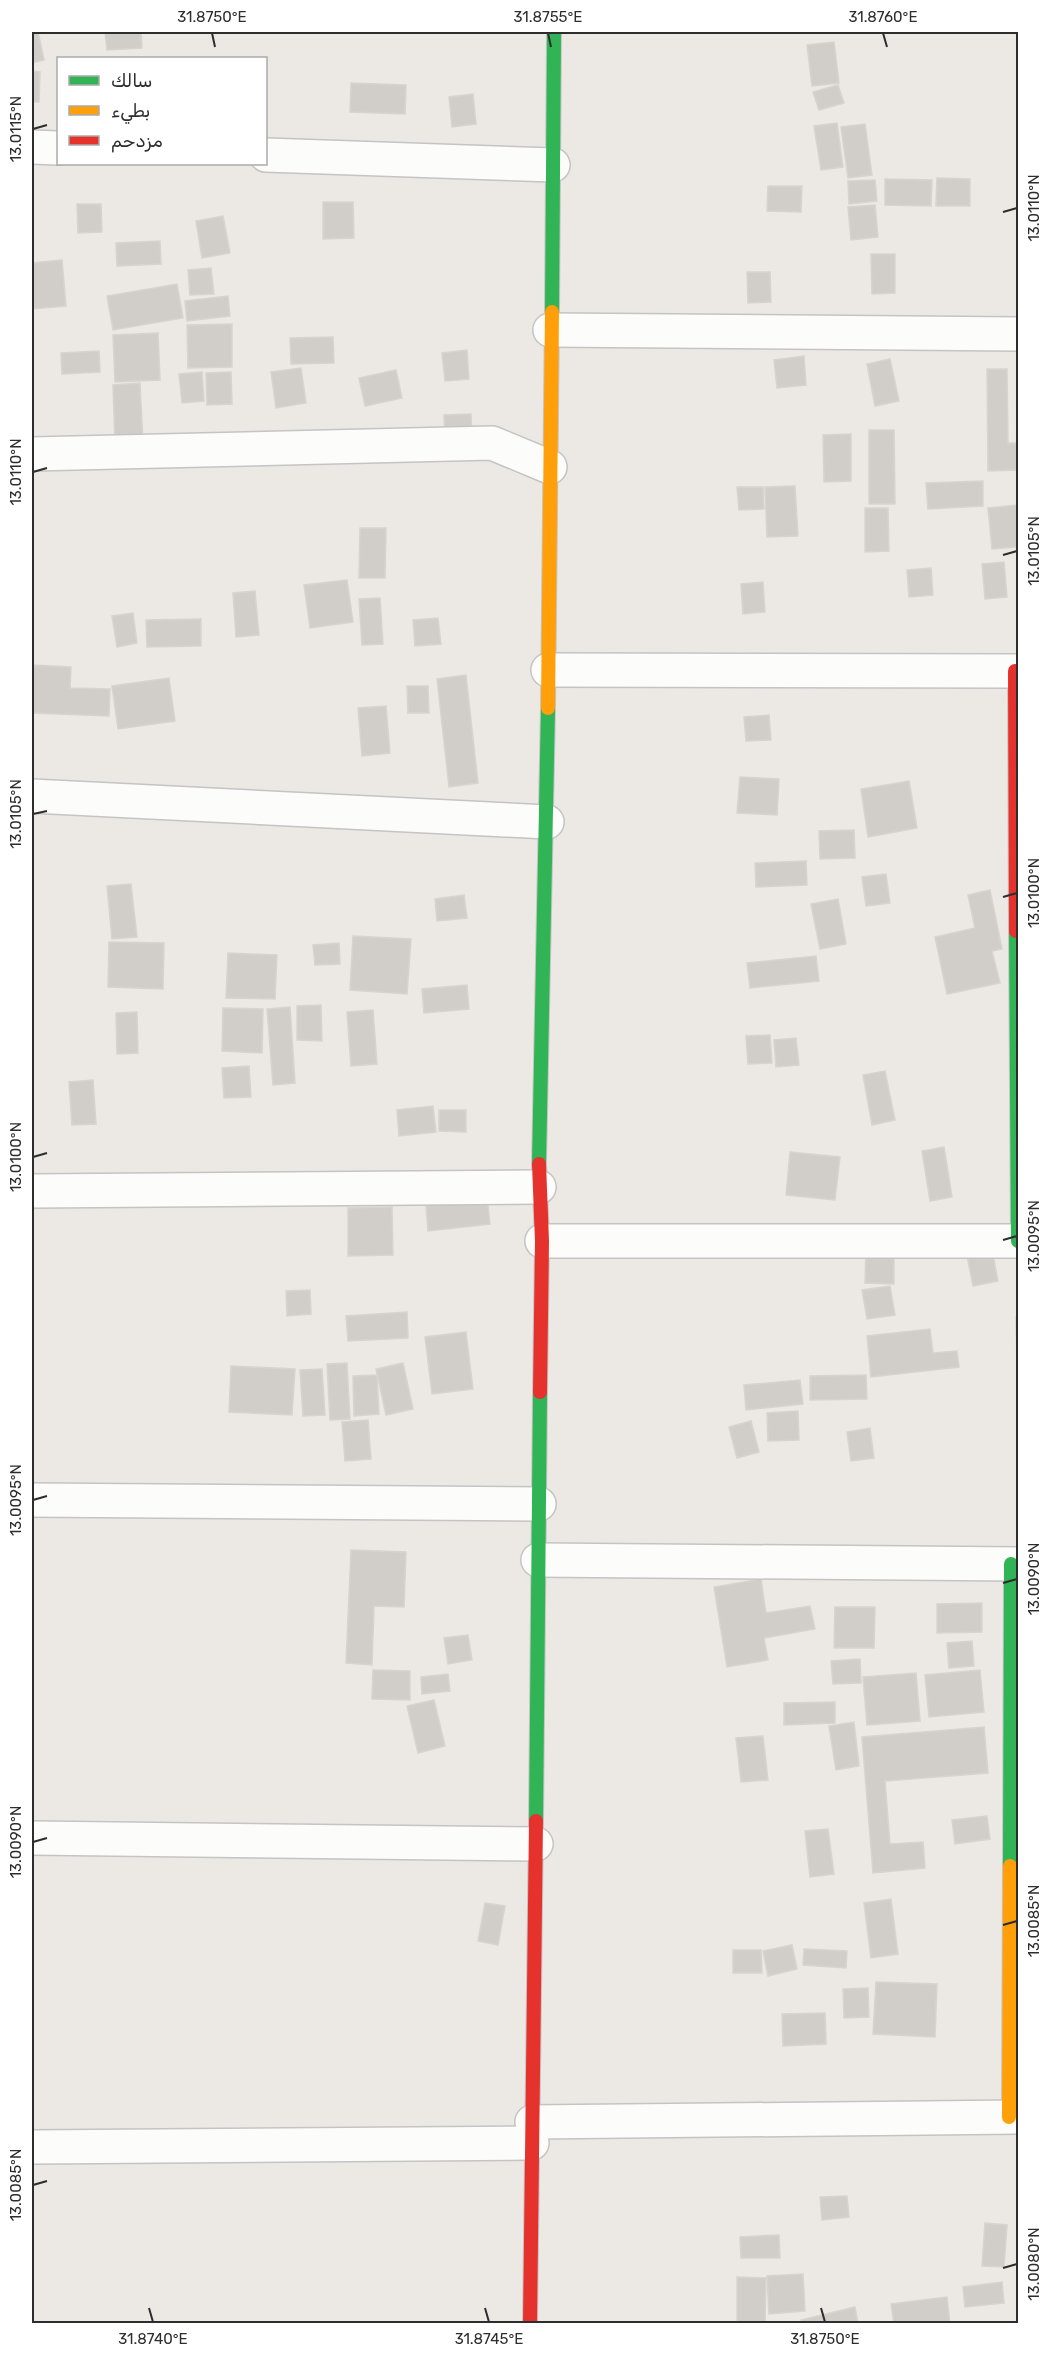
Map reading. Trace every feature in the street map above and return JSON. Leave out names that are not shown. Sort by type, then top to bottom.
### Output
[{"type":"street","points":[[530,2324],[542,1241],[539,1186],[547,822],[554,32]]},
{"type":"street","points":[[32,147],[57,148]]},
{"type":"street","points":[[267,155],[553,165]]},
{"type":"street","points":[[550,330],[1018,334]]},
{"type":"street","points":[[32,454],[492,444],[550,468]]},
{"type":"street","points":[[542,1241],[1018,1241],[1017,671],[548,670]]},
{"type":"street","points":[[32,796],[547,822]]},
{"type":"street","points":[[32,1191],[539,1186]]},
{"type":"street","points":[[32,1500],[539,1504]]},
{"type":"street","points":[[32,2147],[1014,2117],[1015,1564],[538,1560]]},
{"type":"street","points":[[32,1838],[536,1844]]},
{"type":"building","points":[[32,32],[38,32],[44,60],[32,63]]},
{"type":"building","points":[[105,32],[141,32],[142,48],[107,50]]},
{"type":"building","points":[[834,42],[839,83],[812,86],[807,45]]},
{"type":"building","points":[[32,71],[40,72],[39,102],[32,102]]},
{"type":"building","points":[[351,83],[406,85],[405,114],[350,112]]},
{"type":"building","points":[[838,85],[844,103],[819,110],[813,92]]},
{"type":"building","points":[[473,94],[476,124],[452,127],[449,97]]},
{"type":"building","points":[[837,123],[843,167],[821,170],[814,126]]},
{"type":"building","points":[[865,124],[872,175],[848,178],[841,127]]},
{"type":"building","points":[[937,178],[970,179],[970,206],[936,206]]},
{"type":"building","points":[[885,179],[932,180],[931,206],[885,205]]},
{"type":"building","points":[[875,180],[877,201],[849,204],[848,181]]},
{"type":"building","points":[[768,186],[802,186],[801,212],[767,211]]},
{"type":"building","points":[[323,202],[353,202],[354,238],[323,239]]},
{"type":"building","points":[[77,204],[101,204],[102,232],[78,233]]},
{"type":"building","points":[[875,205],[878,237],[851,240],[848,207]]},
{"type":"building","points":[[223,216],[230,253],[202,258],[196,221]]},
{"type":"building","points":[[160,241],[161,264],[117,266],[116,243]]},
{"type":"building","points":[[871,254],[895,254],[895,293],[872,294]]},
{"type":"building","points":[[62,260],[66,306],[32,309],[32,263]]},
{"type":"building","points":[[211,268],[214,294],[190,295],[188,270]]},
{"type":"building","points":[[747,272],[770,272],[771,302],[748,303]]},
{"type":"building","points":[[177,284],[183,318],[113,330],[107,296]]},
{"type":"building","points":[[228,296],[230,316],[187,321],[185,301]]},
{"type":"building","points":[[232,324],[232,367],[188,368],[187,325]]},
{"type":"building","points":[[158,333],[160,380],[115,382],[113,335]]},
{"type":"building","points":[[333,337],[334,363],[291,364],[290,338]]},
{"type":"building","points":[[467,350],[469,379],[445,381],[442,353]]},
{"type":"building","points":[[99,351],[100,372],[62,374],[61,353]]},
{"type":"building","points":[[804,356],[806,385],[777,388],[774,360]]},
{"type":"building","points":[[890,359],[899,401],[875,406],[867,364]]},
{"type":"building","points":[[301,368],[306,403],[276,408],[271,372]]},
{"type":"building","points":[[987,369],[1007,369],[1008,443],[1018,443],[1018,470],[988,471]]},
{"type":"building","points":[[396,370],[402,398],[365,406],[359,378]]},
{"type":"building","points":[[202,372],[204,401],[182,403],[179,374]]},
{"type":"building","points":[[231,372],[232,404],[207,405],[206,373]]},
{"type":"building","points":[[140,383],[143,443],[115,444],[113,385]]},
{"type":"building","points":[[471,414],[472,438],[445,440],[444,415]]},
{"type":"building","points":[[869,430],[894,430],[895,504],[869,504]]},
{"type":"building","points":[[851,434],[851,481],[824,482],[823,435]]},
{"type":"building","points":[[983,481],[983,506],[928,509],[926,483]]},
{"type":"building","points":[[795,486],[798,536],[767,537],[765,487]]},
{"type":"building","points":[[737,487],[763,487],[764,509],[739,510]]},
{"type":"building","points":[[1018,505],[1018,547],[992,549],[988,508]]},
{"type":"building","points":[[865,508],[888,508],[889,551],[865,552]]},
{"type":"building","points":[[360,528],[386,528],[385,578],[359,578]]},
{"type":"building","points":[[1004,562],[1007,597],[985,599],[982,564]]},
{"type":"building","points":[[931,568],[933,595],[909,597],[907,570]]},
{"type":"building","points":[[347,580],[353,622],[310,628],[304,585]]},
{"type":"building","points":[[763,582],[765,612],[743,614],[741,584]]},
{"type":"building","points":[[255,591],[259,635],[236,637],[233,593]]},
{"type":"building","points":[[380,598],[383,644],[362,645],[359,599]]},
{"type":"building","points":[[133,613],[137,643],[117,647],[112,616]]},
{"type":"building","points":[[438,618],[441,644],[415,646],[413,620]]},
{"type":"building","points":[[201,619],[201,646],[147,647],[146,620]]},
{"type":"building","points":[[32,665],[71,667],[70,688],[110,689],[109,716],[32,713]]},
{"type":"building","points":[[466,675],[478,783],[449,787],[437,679]]},
{"type":"building","points":[[169,678],[175,721],[118,729],[112,686]]},
{"type":"building","points":[[407,686],[428,686],[429,713],[408,713]]},
{"type":"building","points":[[386,706],[390,753],[362,756],[358,708]]},
{"type":"building","points":[[769,715],[771,740],[746,741],[744,717]]},
{"type":"building","points":[[740,777],[779,779],[777,815],[737,813]]},
{"type":"building","points":[[909,781],[917,828],[868,837],[861,789]]},
{"type":"building","points":[[854,830],[855,858],[820,859],[819,831]]},
{"type":"building","points":[[806,861],[807,885],[756,887],[755,863]]},
{"type":"building","points":[[886,874],[890,903],[866,906],[862,877]]},
{"type":"building","points":[[131,884],[137,937],[112,939],[107,886]]},
{"type":"building","points":[[990,890],[1002,949],[992,951],[1000,983],[947,994],[935,937],[975,928],[968,895]]},
{"type":"building","points":[[464,895],[467,918],[437,921],[435,899]]},
{"type":"building","points":[[838,899],[846,944],[820,949],[811,904]]},
{"type":"building","points":[[353,936],[411,939],[407,994],[350,990]]},
{"type":"building","points":[[109,942],[164,943],[163,989],[108,987]]},
{"type":"building","points":[[339,943],[340,964],[315,965],[313,945]]},
{"type":"building","points":[[228,953],[277,955],[275,999],[226,998]]},
{"type":"building","points":[[816,956],[819,981],[750,988],[747,963]]},
{"type":"building","points":[[467,985],[469,1009],[424,1013],[422,989]]},
{"type":"building","points":[[321,1005],[322,1041],[297,1040],[297,1006]]},
{"type":"building","points":[[290,1007],[295,1083],[273,1085],[267,1009]]},
{"type":"building","points":[[223,1008],[263,1009],[262,1053],[222,1051]]},
{"type":"building","points":[[373,1010],[377,1064],[351,1066],[347,1012]]},
{"type":"building","points":[[137,1012],[138,1053],[117,1054],[116,1013]]},
{"type":"building","points":[[770,1035],[772,1063],[748,1064],[746,1036]]},
{"type":"building","points":[[796,1038],[799,1065],[776,1067],[774,1040]]},
{"type":"building","points":[[249,1066],[251,1097],[224,1098],[222,1068]]},
{"type":"building","points":[[885,1071],[895,1120],[872,1125],[863,1075]]},
{"type":"building","points":[[93,1080],[96,1124],[72,1125],[69,1082]]},
{"type":"building","points":[[433,1106],[436,1132],[399,1136],[397,1110]]},
{"type":"building","points":[[439,1110],[466,1110],[466,1132],[439,1131]]},
{"type":"building","points":[[944,1147],[952,1197],[930,1201],[922,1151]]},
{"type":"building","points":[[790,1152],[840,1157],[835,1200],[786,1195]]},
{"type":"building","points":[[487,1197],[490,1224],[428,1231],[426,1205]]},
{"type":"building","points":[[392,1207],[393,1255],[348,1256],[348,1208]]},
{"type":"building","points":[[991,1245],[998,1281],[973,1286],[966,1250]]},
{"type":"building","points":[[866,1250],[894,1251],[894,1284],[865,1283]]},
{"type":"building","points":[[890,1286],[895,1315],[867,1319],[862,1290]]},
{"type":"building","points":[[310,1290],[311,1314],[287,1316],[286,1291]]},
{"type":"building","points":[[407,1312],[408,1338],[348,1341],[346,1316]]},
{"type":"building","points":[[1016,1317],[1018,1317],[1018,1361],[1017,1361]]},
{"type":"building","points":[[930,1329],[933,1353],[957,1351],[959,1367],[871,1377],[867,1336]]},
{"type":"building","points":[[466,1332],[473,1389],[432,1394],[425,1337]]},
{"type":"building","points":[[347,1363],[350,1419],[330,1420],[327,1364]]},
{"type":"building","points":[[403,1363],[413,1409],[386,1415],[376,1369]]},
{"type":"building","points":[[231,1366],[295,1369],[292,1415],[229,1412]]},
{"type":"building","points":[[322,1369],[325,1415],[303,1416],[300,1370]]},
{"type":"building","points":[[377,1375],[379,1414],[354,1416],[353,1376]]},
{"type":"building","points":[[866,1375],[867,1399],[810,1400],[810,1376]]},
{"type":"building","points":[[800,1380],[803,1404],[746,1410],[744,1385]]},
{"type":"building","points":[[798,1411],[799,1440],[768,1441],[767,1413]]},
{"type":"building","points":[[368,1420],[371,1459],[345,1461],[342,1422]]},
{"type":"building","points":[[751,1421],[759,1452],[737,1458],[729,1427]]},
{"type":"building","points":[[870,1428],[874,1458],[851,1461],[847,1432]]},
{"type":"building","points":[[351,1550],[406,1552],[404,1607],[374,1606],[372,1665],[346,1663]]},
{"type":"building","points":[[761,1579],[766,1613],[810,1606],[815,1629],[764,1638],[768,1660],[727,1667],[714,1587]]},
{"type":"building","points":[[982,1603],[982,1632],[937,1633],[937,1604]]},
{"type":"building","points":[[835,1607],[875,1607],[874,1648],[834,1648]]},
{"type":"building","points":[[468,1635],[472,1660],[448,1664],[444,1638]]},
{"type":"building","points":[[972,1641],[974,1666],[949,1668],[947,1643]]},
{"type":"building","points":[[860,1659],[861,1683],[833,1684],[831,1661]]},
{"type":"building","points":[[373,1670],[410,1671],[410,1700],[372,1699]]},
{"type":"building","points":[[980,1670],[984,1712],[929,1717],[925,1675]]},
{"type":"building","points":[[916,1673],[920,1721],[867,1725],[863,1677]]},
{"type":"building","points":[[448,1674],[450,1691],[422,1694],[421,1677]]},
{"type":"building","points":[[434,1700],[445,1746],[418,1753],[407,1706]]},
{"type":"building","points":[[835,1702],[835,1723],[784,1725],[784,1703]]},
{"type":"building","points":[[854,1722],[859,1766],[836,1770],[829,1726]]},
{"type":"building","points":[[984,1727],[988,1773],[885,1781],[890,1844],[923,1842],[925,1868],[873,1873],[862,1737]]},
{"type":"building","points":[[763,1736],[768,1780],[741,1782],[736,1738]]},
{"type":"building","points":[[987,1816],[990,1839],[955,1844],[952,1820]]},
{"type":"building","points":[[828,1829],[834,1874],[810,1877],[805,1831]]},
{"type":"building","points":[[891,1899],[898,1954],[871,1958],[864,1903]]},
{"type":"building","points":[[485,1903],[505,1906],[498,1945],[478,1941]]},
{"type":"building","points":[[792,1945],[797,1969],[768,1976],[763,1951]]},
{"type":"building","points":[[804,1949],[847,1951],[846,1968],[803,1965]]},
{"type":"building","points":[[733,1950],[761,1950],[762,1973],[733,1973]]},
{"type":"building","points":[[876,1982],[937,1984],[935,2037],[873,2034]]},
{"type":"building","points":[[868,1988],[869,2017],[844,2018],[843,1989]]},
{"type":"building","points":[[825,2013],[826,2044],[783,2046],[782,2014]]},
{"type":"building","points":[[847,2196],[849,2217],[822,2220],[820,2197]]},
{"type":"building","points":[[985,2223],[1007,2225],[1004,2267],[982,2266]]},
{"type":"building","points":[[779,2235],[780,2258],[741,2258],[740,2237]]},
{"type":"building","points":[[803,2274],[805,2311],[769,2314],[767,2276]]},
{"type":"building","points":[[737,2277],[766,2278],[765,2324],[737,2324]]},
{"type":"building","points":[[1002,2282],[1004,2303],[965,2307],[963,2287]]},
{"type":"building","points":[[947,2297],[950,2324],[894,2324],[891,2304]]},
{"type":"building","points":[[855,2307],[858,2324],[802,2324],[801,2320]]},
{"type":"traffic: fast","points":[[552,312],[554,32]]},
{"type":"traffic: fast","points":[[539,1164],[548,708]]},
{"type":"traffic: fast","points":[[1016,931],[1018,1241]]},
{"type":"traffic: fast","points":[[536,1821],[540,1392]]},
{"type":"traffic: fast","points":[[1010,1866],[1011,1564]]},
{"type":"traffic: slow","points":[[548,708],[552,312]]},
{"type":"traffic: slow","points":[[1009,2117],[1010,1866]]},
{"type":"traffic: jam","points":[[1015,671],[1016,931]]},
{"type":"traffic: jam","points":[[539,1164],[542,1241],[540,1392]]},
{"type":"traffic: jam","points":[[530,2324],[536,1821]]}]
